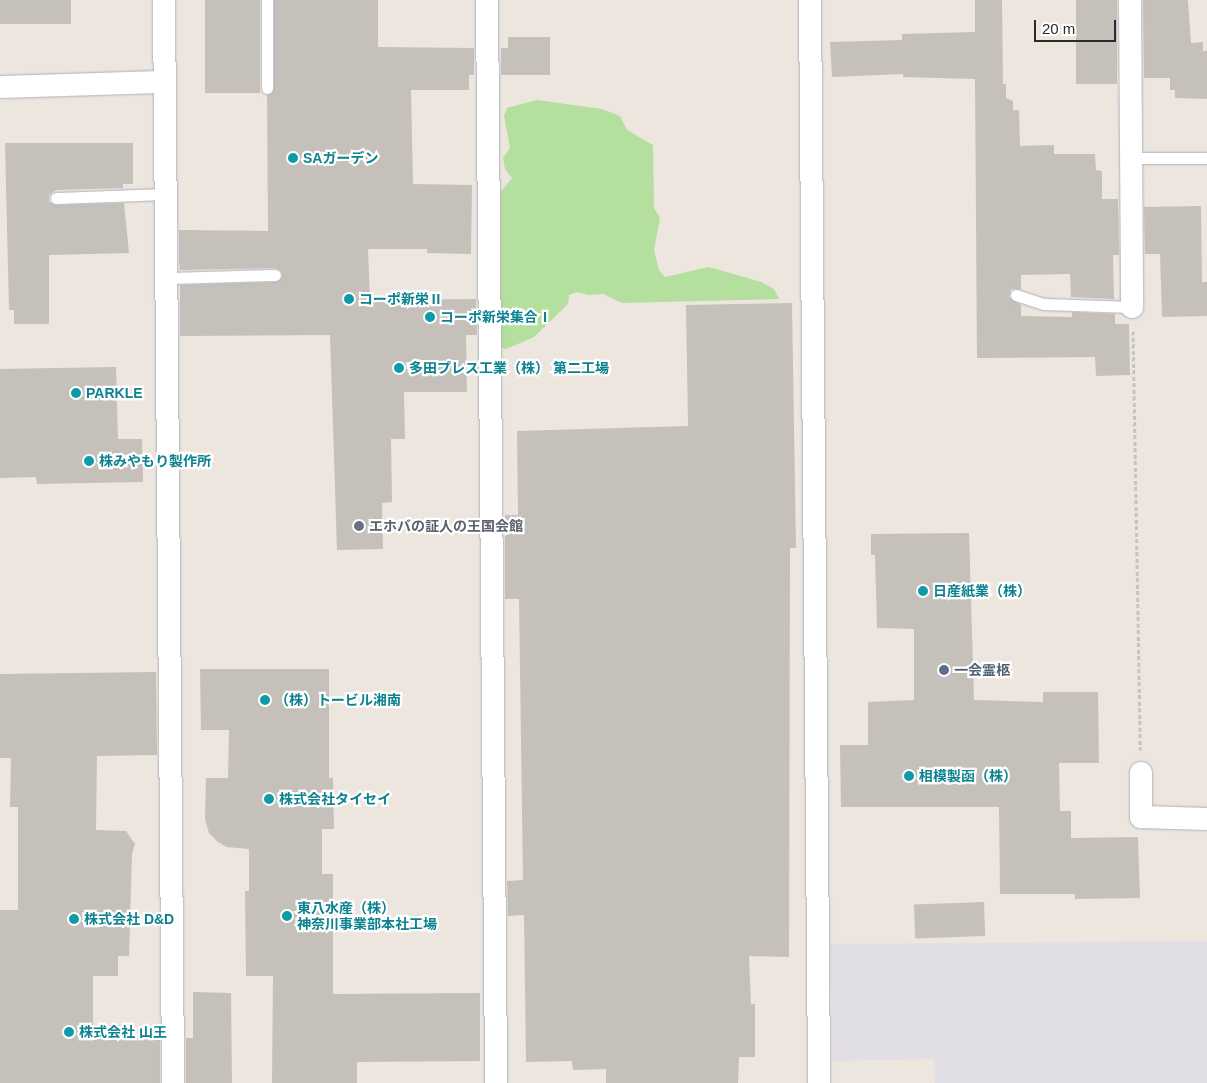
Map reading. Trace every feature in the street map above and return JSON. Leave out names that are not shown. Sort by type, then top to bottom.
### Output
[{"type":"street","points":[[164,0],[173,1083]]},
{"type":"street","points":[[487,0],[496,1083]]},
{"type":"street","points":[[810,0],[819,1083]]},
{"type":"street","points":[[1130,0],[1133,158],[1132,307]]},
{"type":"street","points":[[3,87],[165,82]]},
{"type":"street","points":[[1141,773],[1141,817],[1207,819]]},
{"type":"lane","points":[[267,0],[267,88]]},
{"type":"lane","points":[[1133,158],[1207,158]]},
{"type":"lane","points":[[56,198],[166,194]]},
{"type":"lane","points":[[166,278],[275,275]]},
{"type":"lane","points":[[1016,295],[1044,304],[1132,307]]},
{"type":"path","points":[[1132,307],[1141,773]]},
{"type":"shaded area","points":[[1207,941],[1207,1083],[935,1083],[934,1059],[833,1061],[830,944]]},
{"type":"green space","points":[[537,100],[602,109],[620,116],[627,130],[653,145],[654,208],[660,218],[654,250],[659,270],[665,277],[709,267],[761,282],[774,289],[779,299],[622,303],[603,294],[588,295],[577,292],[569,295],[568,304],[534,337],[506,349],[493,346],[499,194],[512,178],[505,169],[503,158],[510,148],[504,116],[507,108]]},
{"type":"building","points":[[0,0],[71,0],[71,24],[0,24]]},
{"type":"building","points":[[205,0],[260,0],[260,93],[205,93]]},
{"type":"building","points":[[274,0],[378,0],[378,47],[474,48],[474,75],[469,75],[469,90],[411,90],[413,184],[472,185],[471,254],[427,253],[427,249],[368,249],[370,300],[476,299],[477,335],[466,335],[467,392],[404,392],[405,439],[391,439],[392,502],[382,503],[383,549],[337,550],[330,335],[180,336],[180,285],[275,282],[282,278],[281,271],[275,268],[180,270],[179,261],[179,230],[268,231],[267,95],[274,88]]},
{"type":"building","points":[[975,0],[1002,0],[1003,84],[1006,84],[1006,98],[1013,101],[1013,110],[1019,110],[1020,146],[1054,145],[1054,154],[1095,154],[1096,170],[1102,171],[1102,199],[1118,199],[1119,255],[1113,255],[1114,299],[1071,297],[1070,274],[1021,275],[1021,289],[1011,289],[1009,297],[1021,305],[1021,316],[1072,317],[1072,312],[1115,314],[1115,324],[1129,324],[1130,375],[1096,376],[1095,357],[977,358],[975,79],[903,77],[903,74],[832,77],[830,42],[902,40],[902,34],[975,32]]},
{"type":"building","points":[[1076,0],[1117,0],[1117,84],[1076,84]]},
{"type":"building","points":[[1143,0],[1188,0],[1191,43],[1203,42],[1203,51],[1207,51],[1207,99],[1175,98],[1175,90],[1170,90],[1170,78],[1144,78]]},
{"type":"building","points":[[508,37],[550,37],[550,75],[501,75],[501,48],[508,48]]},
{"type":"building","points":[[5,143],[133,143],[133,184],[123,184],[123,188],[56,190],[49,195],[49,202],[56,205],[124,203],[129,253],[49,255],[49,324],[14,324],[14,310],[9,310]]},
{"type":"building","points":[[1201,206],[1202,282],[1207,282],[1207,316],[1162,317],[1160,254],[1145,254],[1144,207]]},
{"type":"building","points":[[792,303],[796,548],[790,548],[789,957],[749,956],[751,1004],[755,1004],[755,1057],[739,1057],[738,1083],[606,1083],[606,1069],[573,1070],[572,1061],[526,1062],[524,915],[508,916],[507,881],[523,880],[519,599],[505,599],[505,515],[518,515],[517,431],[688,426],[686,305]]},
{"type":"building","points":[[116,367],[118,439],[142,439],[143,482],[37,484],[36,477],[0,478],[0,369]]},
{"type":"building","points":[[969,533],[974,700],[1043,702],[1043,692],[1098,692],[1099,763],[1059,763],[1060,811],[1071,811],[1071,838],[1138,837],[1140,898],[1075,899],[1075,894],[1000,894],[999,807],[841,807],[840,745],[868,745],[868,702],[914,700],[914,629],[877,628],[875,555],[871,555],[871,534]]},
{"type":"building","points":[[200,669],[329,669],[329,778],[333,778],[334,829],[322,829],[322,874],[333,874],[333,994],[480,993],[480,1061],[357,1062],[357,1083],[272,1083],[273,976],[246,976],[245,891],[249,891],[249,849],[227,847],[218,842],[209,833],[205,819],[206,778],[228,778],[229,730],[201,730]]},
{"type":"building","points":[[156,672],[157,755],[97,756],[96,830],[126,831],[135,844],[132,854],[129,956],[118,956],[118,976],[93,976],[93,1025],[123,1025],[123,1038],[160,1038],[160,1083],[0,1083],[0,910],[18,910],[18,807],[10,807],[11,758],[0,758],[0,674]]},
{"type":"building","points":[[984,902],[985,936],[915,938],[914,904]]},
{"type":"building","points":[[193,992],[231,993],[232,1083],[186,1083],[186,1038],[193,1038]]},
{"type":"place","name":"SAガーデン","points":[[293,158]]},
{"type":"place","name":"コーポ新栄Ⅱ","points":[[349,299]]},
{"type":"place","name":"コーポ新栄集合Ⅰ","points":[[430,317]]},
{"type":"place","name":"多田プレス工業（株） 第二工場","points":[[399,368]]},
{"type":"place","name":"PARKLE","points":[[76,393]]},
{"type":"place","name":"株みやもり製作所","points":[[89,461]]},
{"type":"place","name":"エホバの証人の王国会館","points":[[359,526]]},
{"type":"place","name":"日産紙業（株）","points":[[923,591]]},
{"type":"place","name":"一会霊柩","points":[[944,670]]},
{"type":"place","name":"（株）トービル湘南","points":[[265,700]]},
{"type":"place","name":"相模製函（株）","points":[[909,776]]},
{"type":"place","name":"株式会社タイセイ","points":[[269,799]]},
{"type":"place","name":"東八水産（株） 神奈川事業部本社工場","points":[[287,916]]},
{"type":"place","name":"株式会社 D&D","points":[[74,919]]},
{"type":"place","name":"株式会社 山王","points":[[69,1032]]}]
